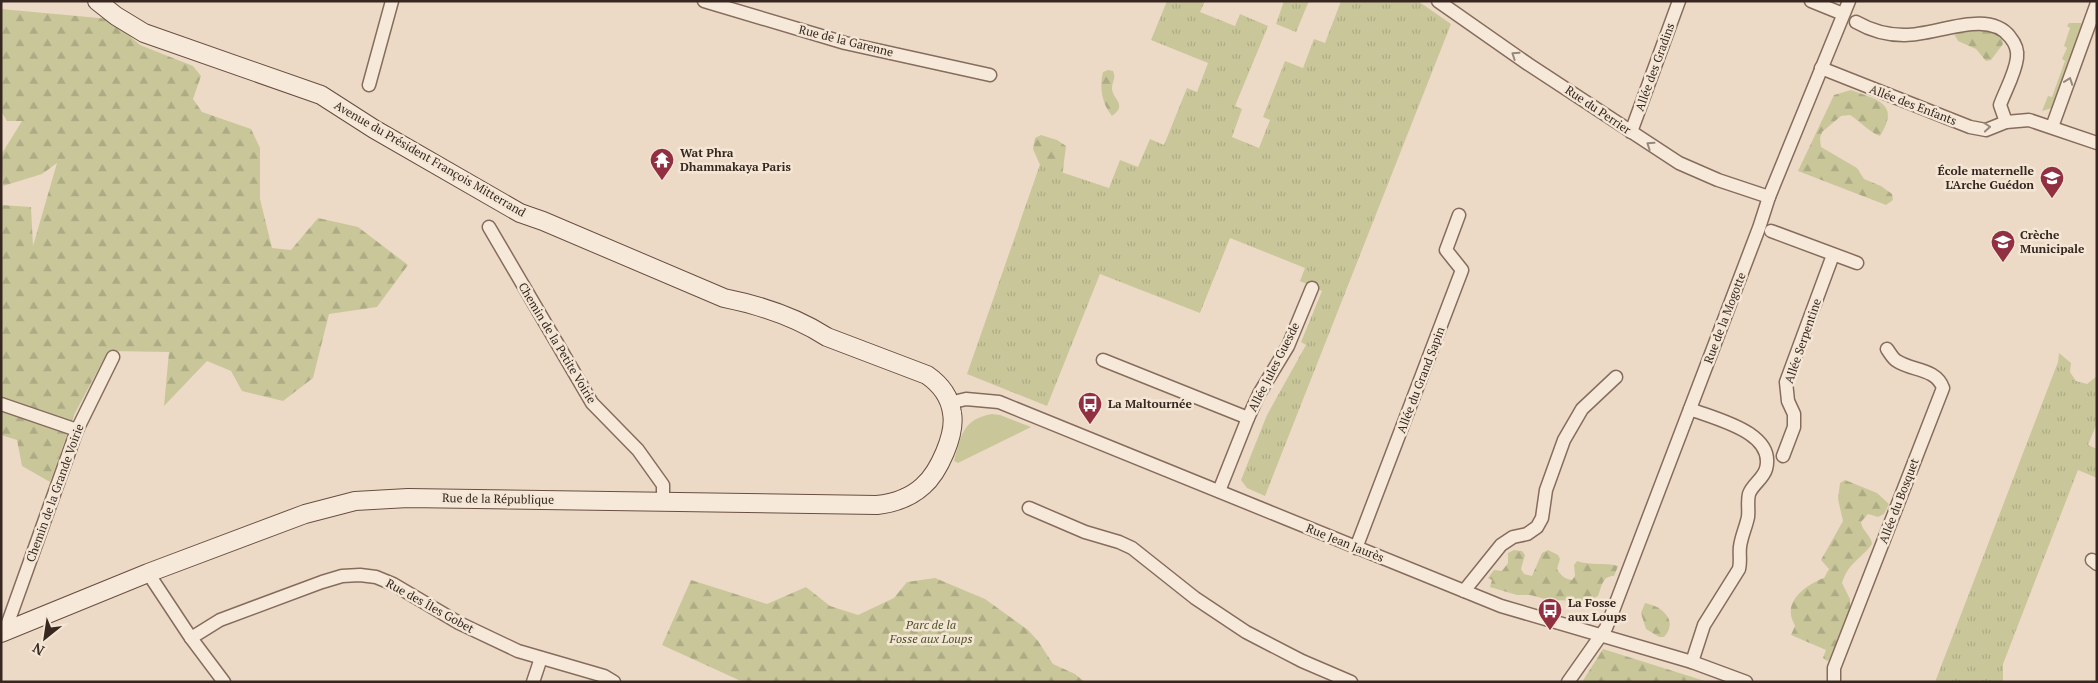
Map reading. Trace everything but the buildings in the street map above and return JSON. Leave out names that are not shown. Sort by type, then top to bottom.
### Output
[{"type":"street","name":"Avenue du Président François Mitterrand","points":[[98,1],[116,16],[144,33],[291,83],[322,96],[374,129],[520,213],[544,221],[724,298],[749,303],[789,318],[827,337],[927,375],[941,386],[949,403]]},
{"type":"street","points":[[369,85],[392,1]]},
{"type":"street","name":"Rue de la Garenne","points":[[704,1],[846,43],[990,75]]},
{"type":"street","name":"Rue du Perrier","points":[[1438,1],[1631,132],[1692,170],[1769,197]]},
{"type":"street","name":"Allée des Gradins","points":[[1631,132],[1679,1]]},
{"type":"street","points":[[1811,1],[1843,14]]},
{"type":"street","name":"Rue de la Mogotte","points":[[1568,682],[1600,635],[1614,608],[1759,228],[1769,197],[1849,1]]},
{"type":"street","points":[[2052,127],[2093,27],[2097,3]]},
{"type":"street","points":[[1856,22],[1880,32],[1905,36],[1986,23],[2002,28],[2012,38],[2016,48],[2017,59],[2000,106],[2006,122]]},
{"type":"street","name":"Allée des Enfants","points":[[1822,68],[1970,127],[1986,130],[2006,122],[2029,120],[2097,143]]},
{"type":"street","name":"Allée du Grand Sapin","points":[[1356,548],[1462,270],[1446,250],[1459,215]]},
{"type":"street","name":"Chemin de la Petite Voirie","points":[[489,227],[592,404],[638,450],[663,485],[663,500]]},
{"type":"street","points":[[1771,231],[1857,264]]},
{"type":"street","name":"Allée Serpentine","points":[[1783,456],[1794,427],[1794,414],[1788,401],[1786,382],[1834,255]]},
{"type":"street","name":"Allée Jules Guesde","points":[[1219,491],[1248,418],[1259,394],[1288,346],[1312,288]]},
{"type":"street","name":"Allée du Bosquet","points":[[1834,682],[1834,668],[1943,388],[1941,381],[1934,375],[1896,361],[1887,349]]},
{"type":"street","name":"Chemin de la Grande Voirie","points":[[3,632],[77,430],[113,357]]},
{"type":"street","name":"Allée Jules Guesde","points":[[1103,360],[1248,418]]},
{"type":"street","points":[[1464,591],[1501,545],[1513,537],[1527,534],[1537,526],[1542,518],[1546,490],[1564,440],[1582,410],[1616,377]]},
{"type":"street","name":"Rue Jean Jaurès","points":[[949,403],[966,399],[999,402],[1501,606],[1692,662],[1746,682]]},
{"type":"street","name":"Rue de la République","points":[[3,632],[148,573],[305,514],[355,501],[408,498],[877,504],[904,499],[923,486],[938,468],[952,425],[953,414],[949,403]]},
{"type":"street","points":[[1,404],[77,430]]},
{"type":"street","points":[[1690,409],[1751,434],[1760,442],[1767,456],[1764,474],[1750,492],[1748,516],[1740,547],[1742,559],[1739,569],[1710,613],[1692,662]]},
{"type":"street","points":[[1029,508],[1085,532],[1132,548],[1195,598],[1246,632],[1286,653],[1351,682]]},
{"type":"street","points":[[148,573],[218,680]]},
{"type":"street","name":"Rue des Îles Gobet","points":[[191,638],[220,620],[322,582],[342,576],[360,575],[376,577],[393,584],[459,623],[518,651],[604,676],[614,682]]},
{"type":"street","points":[[533,682],[541,658]]},
{"type":"green space","points":[[1167,1],[1205,1],[1200,12],[1235,26],[1240,14],[1268,26],[1235,106],[1242,109],[1232,137],[1259,148],[1270,120],[1263,117],[1285,61],[1303,68],[1314,39],[1325,43],[1341,1],[1418,1],[1451,24],[1265,496],[1247,488],[1241,480],[1267,415],[1306,345],[1301,342],[1322,291],[1300,281],[1305,268],[1230,238],[1200,313],[1100,274],[1047,406],[967,374],[1040,165],[1109,188],[1120,160],[1138,167],[1150,139],[1164,145],[1187,88],[1197,92],[1208,63],[1151,40]]},
{"type":"green space","points":[[1284,1],[1309,1],[1296,32],[1276,24]]},
{"type":"green space","points":[[1,9],[110,19],[140,45],[193,66],[201,76],[193,99],[202,112],[251,129],[260,148],[260,199],[272,248],[291,250],[318,218],[358,227],[408,265],[377,307],[329,314],[313,378],[283,401],[242,391],[231,371],[207,361],[164,406],[169,352],[108,351],[74,415],[50,482],[22,466],[17,440],[1,435],[1,205],[31,207],[33,246],[57,163],[42,174],[3,186],[1,155],[22,121],[7,121],[1,111]]},
{"type":"green space","points":[[2069,23],[2081,23],[2083,34],[2052,108],[2042,111],[2048,96],[2052,97],[2065,61],[2062,59],[2067,48],[2064,46],[2070,28],[2067,26]]},
{"type":"green space","points":[[1988,27],[2002,37],[2003,44],[1991,60],[1986,61],[1976,49],[1958,41],[1953,32]]},
{"type":"green space","points":[[1108,70],[1114,73],[1112,91],[1119,105],[1117,112],[1112,116],[1106,106],[1101,89],[1103,72]]},
{"type":"green space","points":[[1851,90],[1883,104],[1888,116],[1886,125],[1880,136],[1850,115],[1841,116],[1822,132],[1820,138],[1821,147],[1857,168],[1864,179],[1881,186],[1892,194],[1893,200],[1886,205],[1798,171],[1834,95]]},
{"type":"green space","points":[[1041,135],[1057,140],[1066,146],[1062,178],[1019,225],[1040,165],[1033,149],[1035,138]]},
{"type":"green space","points":[[2059,353],[2071,363],[2070,372],[2076,381],[2087,384],[2097,376],[2097,423],[2088,445],[2097,449],[2097,478],[2078,470],[2003,664],[2003,682],[1935,682],[2058,362]]},
{"type":"green space","points":[[1000,415],[1031,427],[958,463],[954,461],[961,436],[969,424],[982,416]]},
{"type":"green space","points":[[1845,480],[1877,493],[1889,504],[1884,514],[1878,517],[1868,514],[1861,522],[1872,544],[1851,566],[1842,583],[1850,599],[1850,610],[1833,659],[1827,661],[1823,658],[1826,650],[1791,635],[1795,626],[1791,616],[1791,608],[1796,597],[1807,587],[1824,578],[1829,569],[1821,560],[1843,521],[1838,499],[1840,483]]},
{"type":"green space","points":[[1514,550],[1522,551],[1525,555],[1521,569],[1524,574],[1532,576],[1542,553],[1548,550],[1558,555],[1560,559],[1557,569],[1560,573],[1572,580],[1575,576],[1574,565],[1577,561],[1618,566],[1614,576],[1610,576],[1603,582],[1598,596],[1588,601],[1549,600],[1530,595],[1517,595],[1490,587],[1492,580],[1488,578],[1494,570],[1502,571],[1508,563],[1508,553]]},
{"type":"green space","name":"Parc de la Fosse aux Loups","points":[[935,578],[985,599],[1028,630],[1038,641],[1053,664],[1075,674],[1085,682],[743,682],[662,645],[691,580],[767,604],[806,587],[830,606],[858,615],[894,598],[907,582]]},
{"type":"green space","points":[[1645,603],[1657,607],[1669,620],[1670,625],[1664,637],[1659,637],[1646,629],[1641,613]]},
{"type":"green space","points":[[1603,649],[1708,682],[1582,682]]},
{"type":"place","name":"Wat Phra Dhammakaya Paris","points":[[662,181]]},
{"type":"place","name":"École maternelle L'Arche Guédon","points":[[2052,199]]},
{"type":"place","name":"Crèche Municipale","points":[[2003,263]]},
{"type":"place","name":"La Maltournée","points":[[1090,425]]},
{"type":"place","name":"La Fosse aux Loups","points":[[1550,631]]}]
